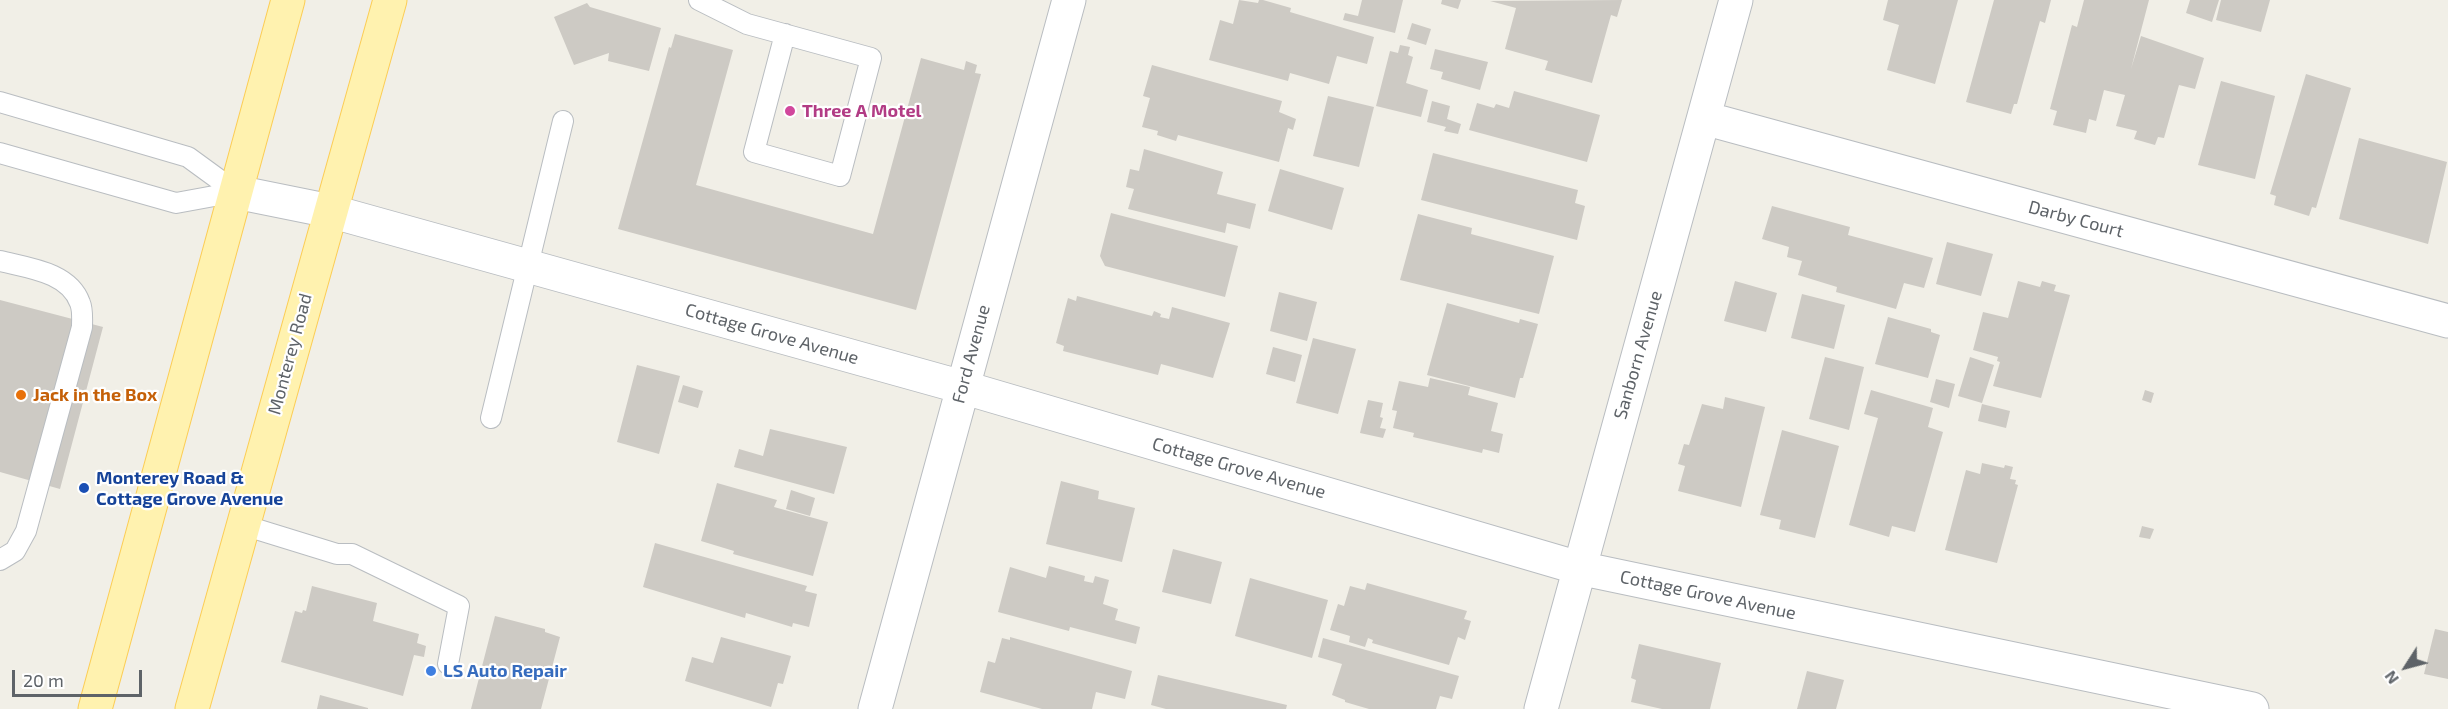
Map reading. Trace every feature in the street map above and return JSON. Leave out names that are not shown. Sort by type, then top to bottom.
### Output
[{"type":"main road","points":[[95,709],[288,0]]},
{"type":"main road","name":"Monterey Road","points":[[192,709],[390,0]]},
{"type":"street","name":"Ford Avenue","points":[[875,709],[1069,0]]},
{"type":"street","name":"Sanborn Avenue","points":[[1541,709],[1736,0]]},
{"type":"street","name":"Darby Court","points":[[1704,118],[2448,321]]},
{"type":"street","name":"Cottage Grove Avenue","points":[[236,192],[330,211],[962,387],[1579,568],[2252,709]]},
{"type":"lane","points":[[699,0],[747,24],[785,34],[871,58],[840,176],[753,152],[785,34]]},
{"type":"lane","points":[[0,102],[188,157],[236,192]]},
{"type":"lane","points":[[491,418],[530,267],[563,121]]},
{"type":"lane","points":[[0,153],[176,203],[236,192]]},
{"type":"lane","points":[[0,261],[51,274],[70,286],[81,304],[82,327],[26,531],[15,551],[0,560]]},
{"type":"lane","points":[[243,525],[337,554],[352,554],[418,584],[459,606],[448,664]]},
{"type":"building","points":[[1239,0],[1258,3],[1259,0],[1263,0],[1291,8],[1290,12],[1374,37],[1367,64],[1337,56],[1329,84],[1290,73],[1288,81],[1209,60],[1220,20],[1233,24]]},
{"type":"building","points":[[1362,0],[1403,0],[1395,33],[1343,20],[1345,13],[1358,16]]},
{"type":"building","points":[[1442,0],[1461,0],[1458,9],[1441,4]]},
{"type":"building","points":[[1622,0],[1617,17],[1611,15],[1592,83],[1545,70],[1548,61],[1505,49],[1516,8],[1490,1]]},
{"type":"building","points":[[1888,0],[1958,0],[1935,84],[1887,70],[1899,25],[1883,20]]},
{"type":"building","points":[[1994,0],[2051,0],[2045,23],[2040,21],[2017,104],[2014,104],[2011,114],[1966,102]]},
{"type":"building","points":[[2084,0],[2149,0],[2131,69],[2141,36],[2204,58],[2195,89],[2179,85],[2164,138],[2158,137],[2155,145],[2134,139],[2137,131],[2116,126],[2125,95],[2104,90],[2096,121],[2089,119],[2086,133],[2053,125],[2057,111],[2050,109],[2072,25],[2077,27]]},
{"type":"building","points":[[2190,0],[2219,0],[2212,22],[2186,13]]},
{"type":"building","points":[[2221,0],[2270,0],[2261,32],[2216,20]]},
{"type":"building","points":[[587,3],[590,7],[661,28],[649,71],[608,61],[609,53],[574,65],[554,17]]},
{"type":"building","points":[[1412,23],[1431,29],[1426,45],[1407,39]]},
{"type":"building","points":[[675,34],[733,50],[696,185],[873,234],[921,58],[964,70],[966,61],[977,65],[975,73],[981,74],[916,310],[618,229],[669,47],[671,48]]},
{"type":"building","points":[[1400,45],[1410,47],[1408,55],[1413,57],[1406,83],[1428,90],[1421,117],[1376,106],[1390,51],[1398,53]]},
{"type":"building","points":[[1435,49],[1488,62],[1480,90],[1441,79],[1443,72],[1430,69]]},
{"type":"building","points":[[1152,65],[1282,101],[1279,112],[1296,119],[1293,130],[1288,128],[1279,162],[1178,135],[1176,141],[1157,135],[1158,131],[1142,127],[1150,98],[1143,96]]},
{"type":"building","points":[[2306,74],[2351,88],[2316,208],[2312,207],[2309,216],[2274,205],[2276,196],[2270,194]]},
{"type":"building","points":[[2221,81],[2275,96],[2255,179],[2198,165]]},
{"type":"building","points":[[1514,91],[1600,115],[1587,162],[1469,130],[1477,103],[1494,108],[1496,104],[1509,108]]},
{"type":"building","points":[[1328,96],[1374,107],[1359,167],[1313,156]]},
{"type":"building","points":[[1432,101],[1450,106],[1447,119],[1461,124],[1458,134],[1444,131],[1446,127],[1427,122]]},
{"type":"building","points":[[2359,138],[2447,162],[2428,244],[2339,219]]},
{"type":"building","points":[[1144,149],[1223,172],[1217,194],[1256,204],[1250,229],[1227,223],[1225,233],[1128,209],[1134,189],[1126,187],[1130,169],[1139,171]]},
{"type":"building","points":[[1433,153],[1578,190],[1575,203],[1585,206],[1577,240],[1421,200]]},
{"type":"building","points":[[1280,169],[1344,188],[1332,230],[1268,211]]},
{"type":"building","points":[[1772,206],[1850,227],[1848,235],[1933,258],[1924,288],[1904,283],[1896,309],[1836,292],[1837,287],[1798,275],[1802,261],[1787,257],[1789,247],[1762,239]]},
{"type":"building","points":[[1111,213],[1238,246],[1225,297],[1105,266],[1100,256]]},
{"type":"building","points":[[1418,214],[1472,228],[1471,234],[1554,256],[1539,314],[1400,280]]},
{"type":"building","points":[[1947,242],[1993,254],[1981,296],[1936,284]]},
{"type":"building","points":[[1735,281],[1777,293],[1766,332],[1724,321]]},
{"type":"building","points":[[2018,281],[2040,287],[2042,281],[2056,285],[2054,291],[2070,295],[2041,398],[1993,386],[2000,362],[1997,361],[1998,357],[1973,350],[1983,312],[2008,318]]},
{"type":"building","points":[[1279,292],[1317,302],[1307,341],[1270,331]]},
{"type":"building","points":[[1802,294],[1845,305],[1834,349],[1791,338]]},
{"type":"building","points":[[1077,296],[1152,316],[1154,311],[1161,314],[1160,317],[1169,319],[1172,307],[1230,323],[1213,378],[1161,364],[1158,375],[1063,351],[1064,346],[1056,343],[1068,298],[1076,301]]},
{"type":"building","points":[[0,300],[103,327],[60,489],[0,472]]},
{"type":"building","points":[[1447,303],[1519,323],[1520,319],[1538,324],[1515,398],[1427,375]]},
{"type":"building","points":[[1888,317],[1931,329],[1931,332],[1940,335],[1928,378],[1875,364]]},
{"type":"building","points":[[1313,338],[1356,349],[1338,414],[1296,403]]},
{"type":"building","points":[[1273,347],[1302,355],[1295,382],[1266,374]]},
{"type":"building","points":[[1825,357],[1864,367],[1849,430],[1809,419]]},
{"type":"building","points":[[1970,357],[1994,365],[1982,403],[1958,396]]},
{"type":"building","points":[[637,365],[680,376],[659,454],[617,442]]},
{"type":"building","points":[[1430,378],[1470,387],[1468,395],[1498,403],[1491,431],[1503,434],[1499,453],[1483,449],[1482,453],[1413,437],[1414,433],[1393,428],[1397,411],[1392,410],[1399,381],[1428,387]]},
{"type":"building","points":[[1936,379],[1955,384],[1949,408],[1930,402]]},
{"type":"building","points":[[683,385],[703,391],[698,408],[678,402]]},
{"type":"building","points":[[1871,390],[1933,408],[1928,427],[1943,432],[1915,532],[1892,526],[1889,537],[1849,525],[1878,418],[1864,414]]},
{"type":"building","points":[[2145,390],[2154,393],[2151,403],[2142,400]]},
{"type":"building","points":[[1725,397],[1765,407],[1741,507],[1678,491],[1685,466],[1678,464],[1684,444],[1689,445],[1702,404],[1723,409]]},
{"type":"building","points":[[1368,400],[1383,403],[1380,428],[1386,429],[1383,438],[1360,433]]},
{"type":"building","points":[[1982,404],[2010,411],[2006,428],[1978,421]]},
{"type":"building","points":[[770,429],[847,447],[834,494],[734,467],[739,449],[763,456]]},
{"type":"building","points":[[1782,430],[1839,446],[1815,538],[1779,529],[1781,520],[1760,515]]},
{"type":"building","points":[[1982,463],[2004,468],[2005,465],[2013,467],[2010,479],[2016,480],[2015,484],[2018,485],[1997,563],[1945,550],[1966,470],[1980,474]]},
{"type":"building","points":[[1061,481],[1099,491],[1098,499],[1135,508],[1122,562],[1046,544]]},
{"type":"building","points":[[717,483],[777,500],[774,507],[828,522],[813,576],[733,554],[734,551],[701,541]]},
{"type":"building","points":[[791,490],[815,498],[810,516],[786,509]]},
{"type":"building","points":[[2142,526],[2154,529],[2150,539],[2139,537]]},
{"type":"building","points":[[655,543],[807,586],[805,591],[817,594],[809,627],[793,623],[792,627],[746,613],[745,618],[643,587]]},
{"type":"building","points":[[1173,549],[1222,562],[1211,604],[1162,592]]},
{"type":"building","points":[[1049,566],[1085,576],[1084,581],[1093,583],[1095,576],[1109,580],[1103,604],[1118,609],[1115,620],[1140,627],[1136,644],[1070,627],[1069,631],[998,612],[1010,567],[1046,578]]},
{"type":"building","points":[[1250,578],[1328,600],[1312,658],[1235,636]]},
{"type":"building","points":[[1367,583],[1467,611],[1464,619],[1471,621],[1465,640],[1458,637],[1449,665],[1372,643],[1373,640],[1368,638],[1365,647],[1349,642],[1350,636],[1330,630],[1338,604],[1344,606],[1350,586],[1365,590]]},
{"type":"building","points":[[312,586],[377,603],[373,621],[419,634],[417,643],[426,646],[424,657],[414,655],[403,696],[281,662],[295,611],[302,613],[303,610],[306,611]]},
{"type":"building","points":[[495,616],[545,629],[545,632],[560,637],[541,709],[471,709]]},
{"type":"building","points":[[2435,629],[2448,632],[2448,679],[2424,674]]},
{"type":"building","points":[[721,637],[791,656],[783,684],[778,683],[771,707],[685,681],[692,657],[713,663]]},
{"type":"building","points":[[1010,637],[1132,671],[1125,699],[1096,692],[1092,709],[1042,709],[980,692],[988,661],[995,663],[1002,638],[1010,640]]},
{"type":"building","points":[[1323,638],[1459,676],[1452,699],[1440,696],[1436,709],[1369,709],[1345,702],[1332,695],[1342,664],[1318,657]]},
{"type":"building","points":[[1639,644],[1721,663],[1710,709],[1662,709],[1631,702],[1636,680],[1631,678]]},
{"type":"building","points":[[1807,671],[1844,680],[1836,709],[1797,709]]},
{"type":"building","points":[[1158,675],[1287,705],[1286,709],[1166,709],[1151,705]]},
{"type":"building","points":[[320,695],[368,708],[368,709],[317,709]]},
{"type":"place","name":"Three A Motel","points":[[790,111]]},
{"type":"place","name":"Jack in the Box","points":[[21,395]]},
{"type":"place","name":"Monterey Road & Cottage Grove Avenue","points":[[84,488]]},
{"type":"place","name":"LS Auto Repair","points":[[431,671]]}]
